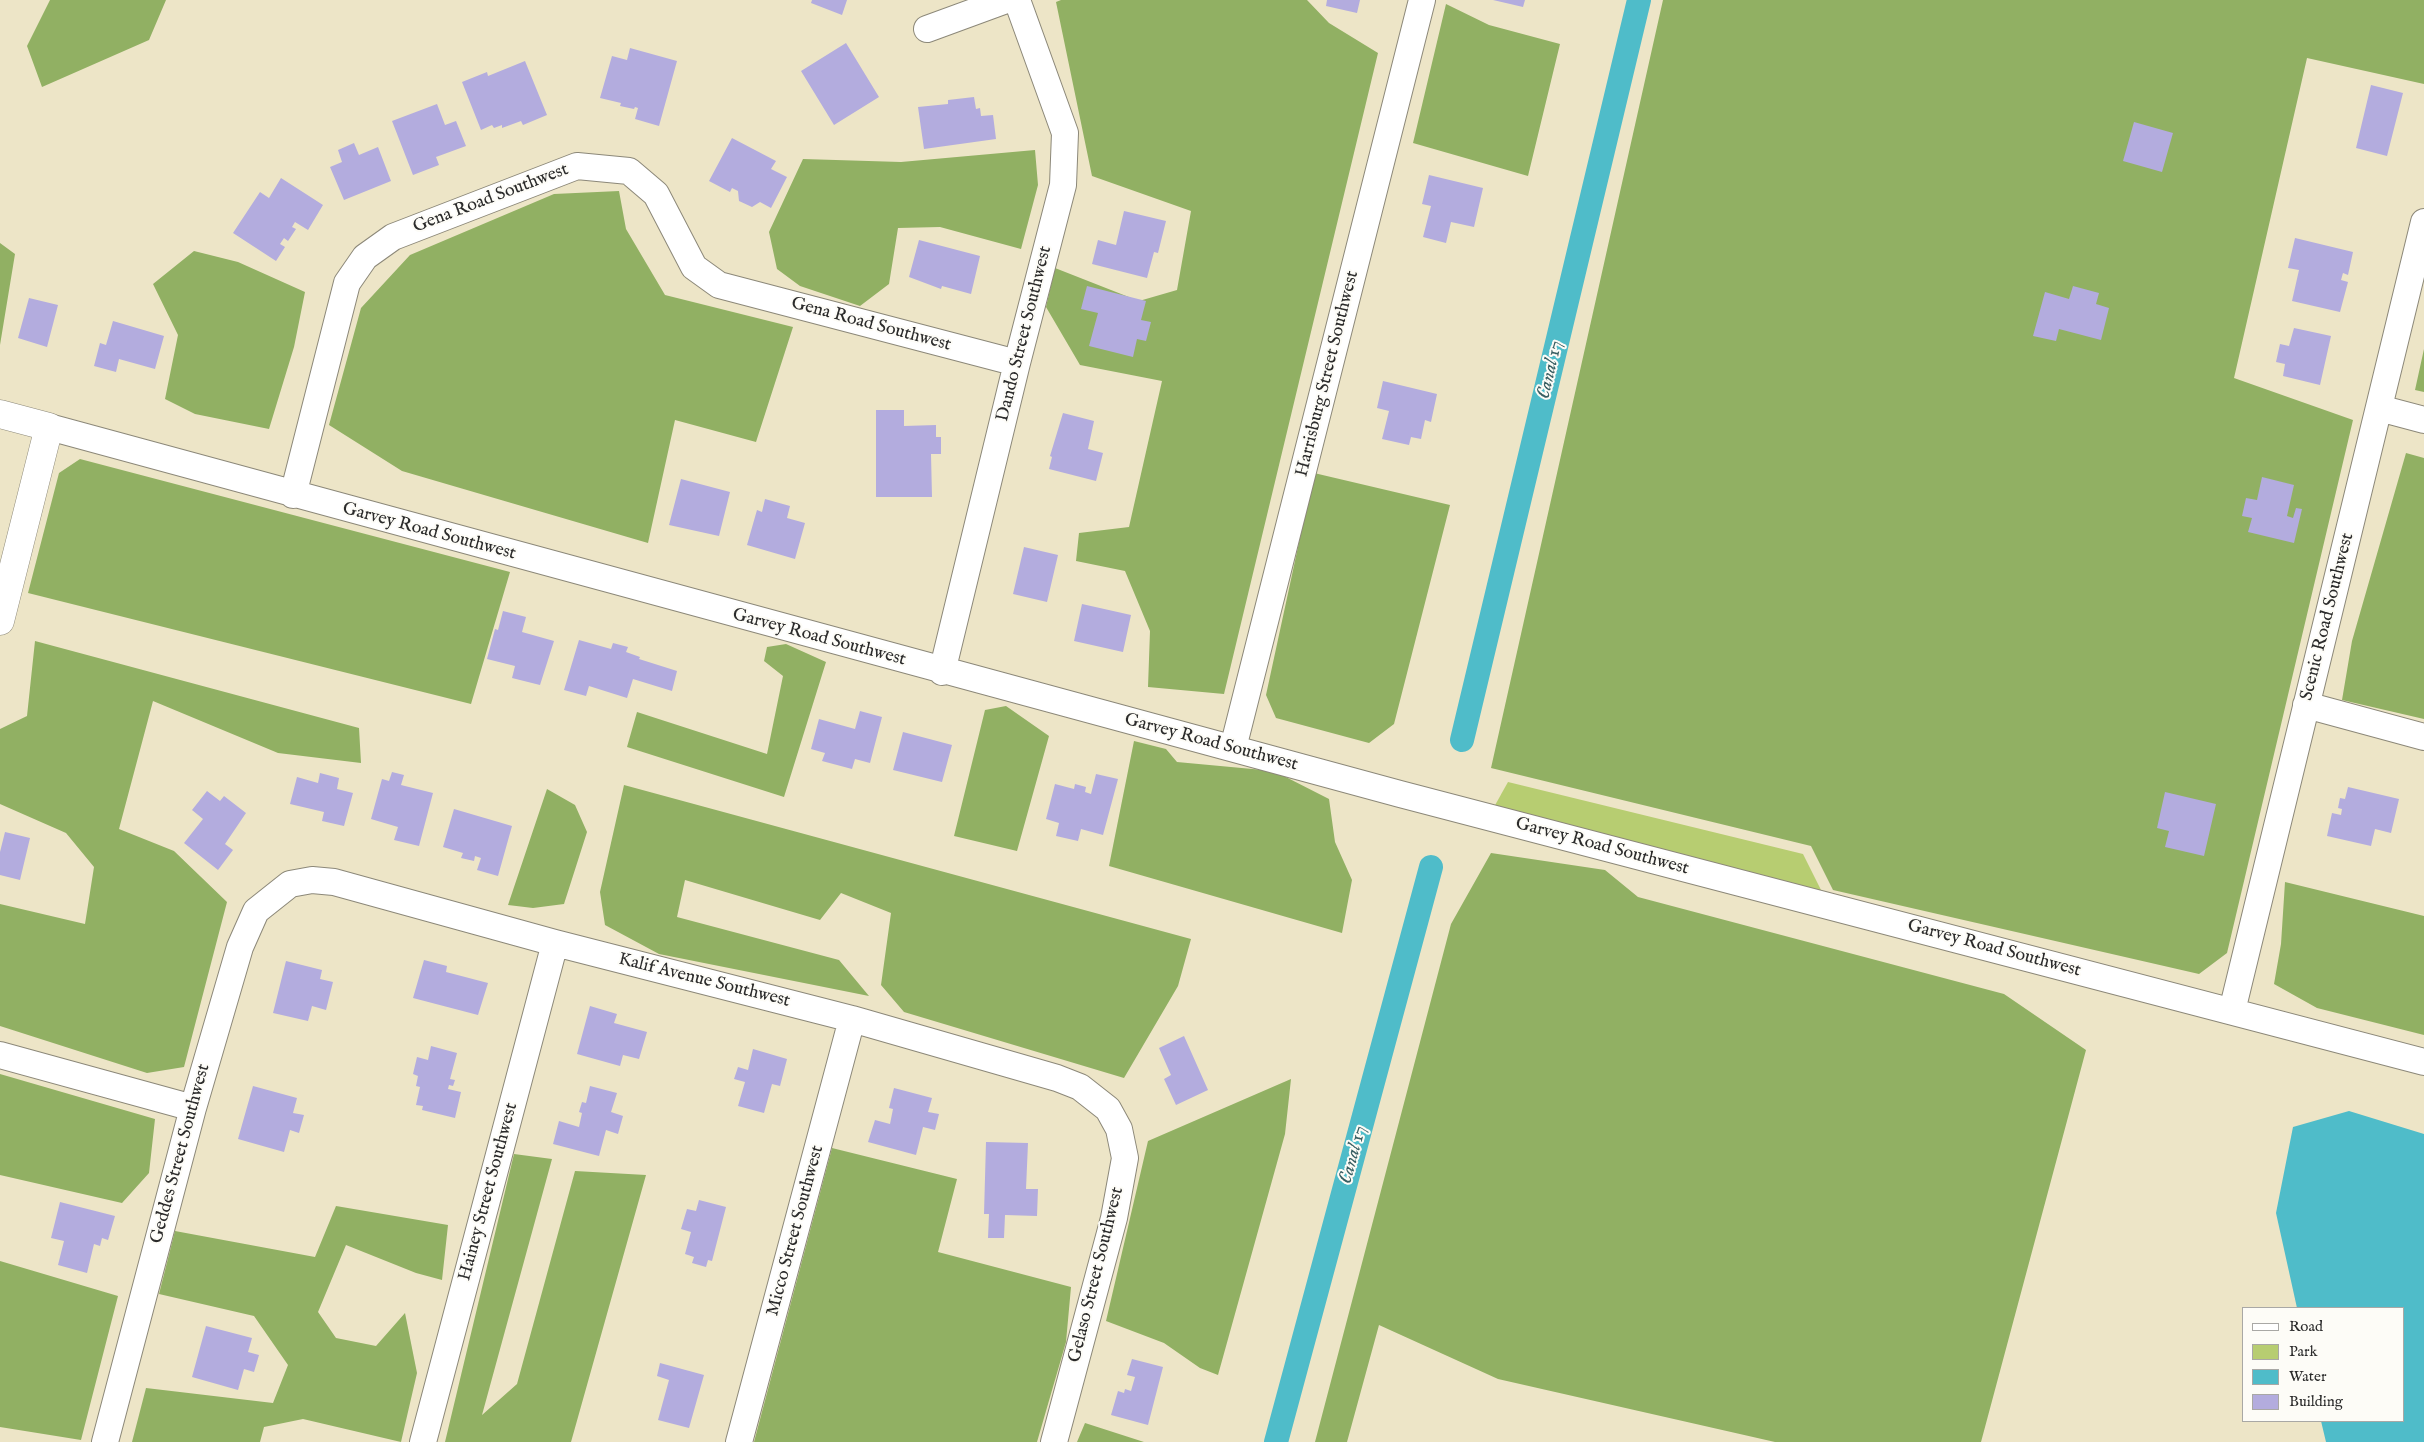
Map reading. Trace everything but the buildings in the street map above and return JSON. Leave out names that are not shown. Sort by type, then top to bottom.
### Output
[{"type":"street","points":[[927,29],[1006,0]]},
{"type":"street","name":"Dando Street Southwest","points":[[942,672],[1016,363],[1063,185],[1065,133],[1016,0]]},
{"type":"street","name":"Harrisburg Street Southwest","points":[[1233,748],[1422,0]]},
{"type":"street","name":"Gena Road Southwest","points":[[293,495],[347,283],[365,257],[392,237],[577,166],[629,171],[656,194],[694,267],[719,285],[1016,363]]},
{"type":"street","name":"Scenic Road Southwest","points":[[2232,1011],[2424,222]]},
{"type":"street","points":[[2379,408],[2424,420]]},
{"type":"street","name":"Garvey Road Southwest","points":[[0,414],[942,672],[1233,748],[1409,797],[2424,1062]]},
{"type":"street","points":[[0,621],[49,427]]},
{"type":"street","points":[[2306,705],[2424,737]]},
{"type":"street","name":"Kalif Avenue Southwest","points":[[290,884],[312,880],[334,882],[555,943],[852,1019],[1057,1078],[1080,1087],[1108,1109]]},
{"type":"street","name":"Geddes Street Southwest","points":[[105,1442],[193,1108],[240,947],[256,912],[290,884]]},
{"type":"street","name":"Hainey Street Southwest","points":[[422,1442],[555,943]]},
{"type":"street","name":"Micco Street Southwest","points":[[739,1442],[852,1019]]},
{"type":"street","points":[[0,1055],[193,1108]]},
{"type":"street","name":"Gelaso Street Southwest","points":[[1054,1442],[1114,1218],[1125,1158],[1119,1129],[1108,1109]]},
{"type":"green space","points":[[50,0],[166,0],[149,40],[42,87],[27,46]]},
{"type":"green space","points":[[1061,0],[1307,0],[1329,23],[1378,53],[1224,694],[1148,687],[1150,631],[1125,571],[1076,561],[1079,533],[1129,527],[1162,381],[1080,365],[1046,307],[1055,268],[1139,301],[1177,290],[1191,211],[1092,176],[1056,2]]},
{"type":"green space","points":[[1663,0],[2424,0],[2424,84],[2307,58],[2234,378],[2353,420],[2227,953],[2199,974],[1833,890],[1811,846],[1491,768]]},
{"type":"green space","points":[[1446,4],[1489,25],[1560,44],[1528,176],[1413,143]]},
{"type":"green space","points":[[1035,150],[1038,185],[1021,249],[940,227],[898,228],[889,284],[860,306],[800,286],[777,269],[769,232],[803,159],[901,162]]},
{"type":"green space","points":[[619,191],[626,229],[665,295],[793,327],[756,442],[675,420],[648,543],[402,471],[329,425],[361,308],[410,255],[554,194]]},
{"type":"green space","points":[[0,243],[15,254],[0,345]]},
{"type":"green space","points":[[194,251],[238,262],[305,292],[294,347],[269,429],[195,414],[165,399],[178,335],[153,284]]},
{"type":"green space","points":[[2424,349],[2424,392],[2415,390]]},
{"type":"green space","points":[[2406,453],[2424,458],[2424,719],[2342,700],[2352,641]]},
{"type":"green space","points":[[80,459],[510,572],[471,704],[28,593],[59,473]]},
{"type":"green space","points":[[1314,473],[1450,505],[1394,724],[1369,743],[1276,718],[1266,695]]},
{"type":"green space","points":[[35,641],[359,728],[361,763],[278,753],[153,701],[119,829],[174,851],[227,902],[184,1067],[147,1073],[0,1026],[0,904],[85,924],[94,867],[66,833],[0,804],[0,729],[27,716]]},
{"type":"green space","points":[[786,644],[826,662],[784,797],[627,747],[637,712],[767,754],[783,676],[764,661],[767,647]]},
{"type":"green space","points":[[1006,706],[1049,736],[1017,851],[954,836],[985,710]]},
{"type":"green space","points":[[1134,741],[1166,749],[1177,762],[1274,771],[1329,799],[1335,842],[1352,880],[1342,933],[1109,866]]},
{"type":"green space","points":[[1508,782],[1803,854],[1822,892],[1494,807]]},
{"type":"green space","points":[[624,785],[1191,939],[1178,986],[1124,1078],[904,1012],[881,985],[891,913],[841,893],[820,920],[685,880],[677,917],[839,960],[869,996],[659,954],[605,925],[600,892]]},
{"type":"green space","points":[[547,789],[575,805],[587,832],[564,904],[533,908],[508,905]]},
{"type":"green space","points":[[1491,853],[1605,870],[1638,897],[2004,994],[2086,1050],[1981,1442],[1775,1442],[1498,1379],[1379,1325],[1347,1442],[1315,1442],[1451,924]]},
{"type":"green space","points":[[2285,882],[2424,916],[2424,1035],[2317,1008],[2274,984],[2281,944]]},
{"type":"green space","points":[[0,1074],[155,1119],[149,1173],[122,1203],[0,1175]]},
{"type":"green space","points":[[1291,1079],[1285,1134],[1218,1375],[1200,1368],[1164,1343],[1106,1321],[1148,1141]]},
{"type":"green space","points":[[832,1148],[957,1179],[938,1252],[1071,1287],[1066,1342],[1037,1442],[754,1442]]},
{"type":"green space","points":[[514,1154],[552,1159],[482,1415],[517,1384],[575,1171],[646,1175],[571,1442],[445,1442]]},
{"type":"green space","points":[[336,1206],[448,1225],[442,1280],[416,1273],[346,1245],[318,1312],[336,1338],[376,1346],[405,1313],[417,1373],[401,1442],[303,1419],[264,1427],[260,1442],[132,1442],[146,1388],[273,1403],[288,1365],[254,1316],[159,1294],[175,1231],[315,1257]]},
{"type":"green space","points":[[0,1261],[118,1296],[81,1440],[0,1427]]},
{"type":"green space","points":[[1085,1423],[1144,1442],[1077,1442]]},
{"type":"water","points":[[2349,1111],[2424,1134],[2424,1442],[2326,1442],[2321,1422],[2404,1422],[2404,1307],[2297,1307],[2276,1213],[2293,1127]]},
{"type":"waterway","name":"Canal 17","points":[[1462,740],[1639,0]]},
{"type":"waterway","name":"Canal 17","points":[[1276,1442],[1431,867]]}]
